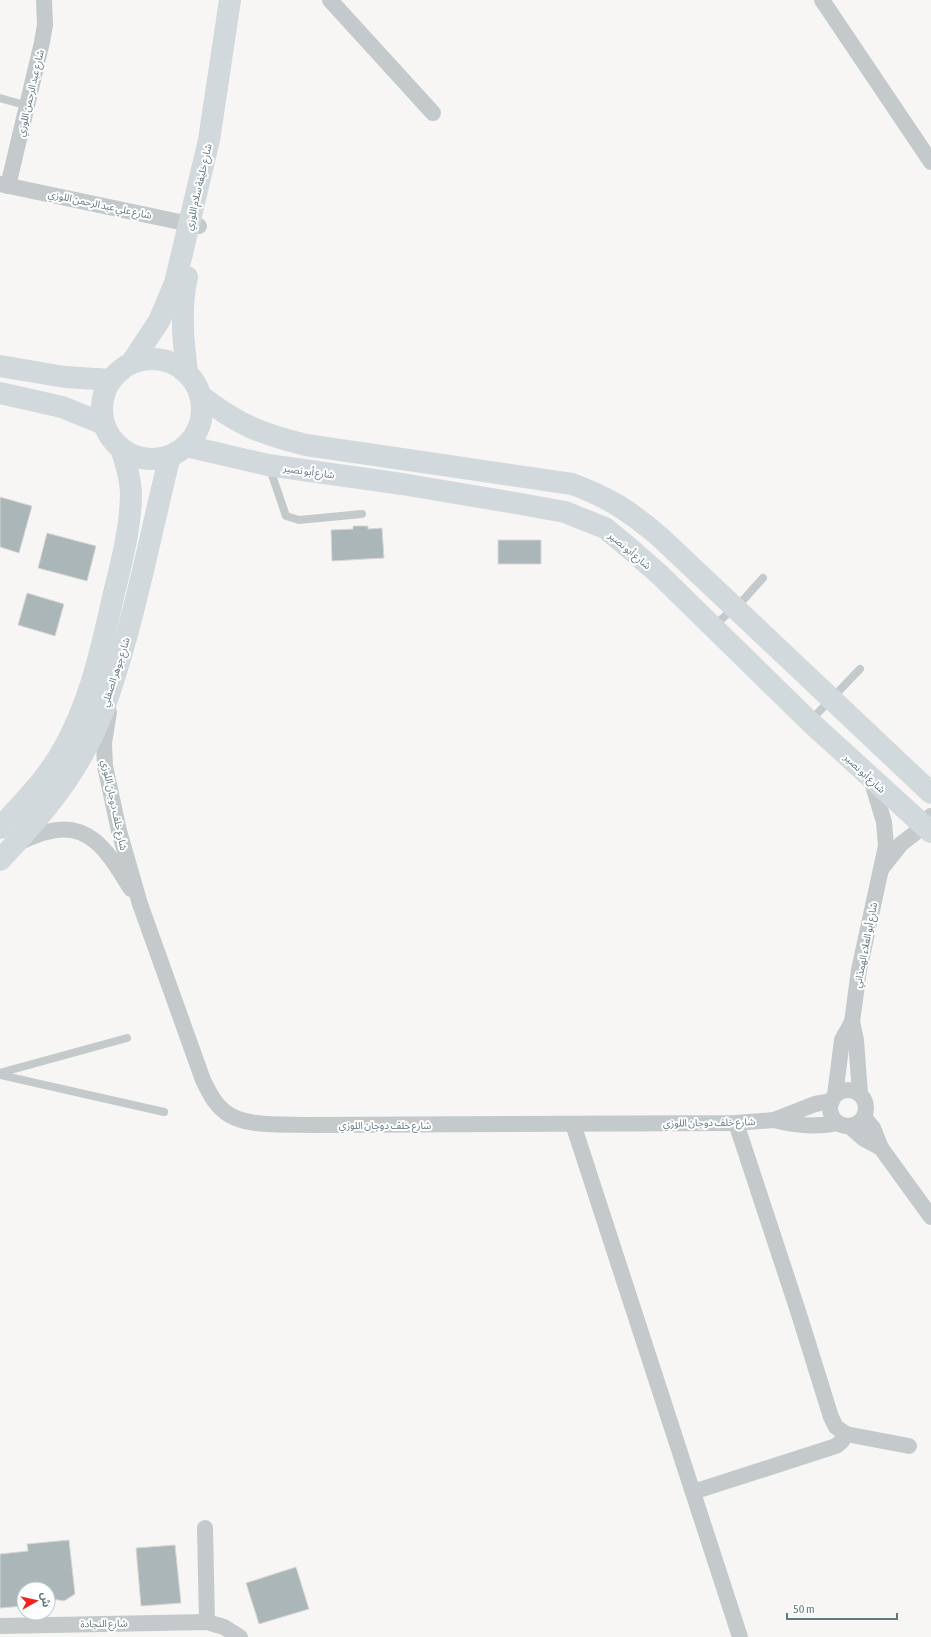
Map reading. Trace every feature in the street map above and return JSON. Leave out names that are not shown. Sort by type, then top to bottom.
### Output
[{"type":"main road","name":"شارع خليفة سلام اللوزي","points":[[187,372],[183,331],[183,296],[209,140],[230,0]]},
{"type":"main road","name":"شارع خليفة سلام اللوزي","points":[[132,362],[150,336],[167,305],[194,225],[217,143],[242,0]]},
{"type":"main road","points":[[155,358],[172,362],[187,372],[196,383],[202,397],[203,410],[200,424],[195,436],[178,451],[153,459],[136,456],[121,448],[111,437],[104,424],[102,408],[104,394],[111,380],[122,368],[132,362],[155,358]]},
{"type":"main road","points":[[0,366],[65,377],[111,380]]},
{"type":"main road","points":[[0,393],[62,407],[104,424]]},
{"type":"main road","points":[[202,397],[241,424],[285,440],[403,460],[572,484],[596,493],[620,505],[640,520],[734,606],[831,700],[931,793]]},
{"type":"main road","name":"شارع جوهر الصقلي","points":[[0,828],[51,769],[60,756],[80,717],[92,683],[123,553],[129,512],[129,471],[121,448]]},
{"type":"main road","name":"شارع أبو نصير","points":[[178,451],[402,484],[521,504],[565,512],[605,528],[660,575],[712,628],[871,779],[929,825]]},
{"type":"main road","name":"شارع جوهر الصقلي","points":[[7,852],[50,803],[79,762],[94,733],[114,681],[178,451]]},
{"type":"street","name":"شارع عبد الرحمن اللوزي","points":[[4,185],[28,106],[42,42],[45,25],[44,0]]},
{"type":"street","points":[[330,0],[433,113]]},
{"type":"street","points":[[822,0],[931,162]]},
{"type":"street","name":"شارع علي عبد الرحمن اللوزي","points":[[4,185],[194,225]]},
{"type":"street","name":"شارع خلف دوجان اللوزي","points":[[114,681],[104,743],[105,766],[119,831],[140,904],[203,1080],[213,1099],[225,1112],[238,1120],[310,1125],[736,1123],[774,1120],[833,1098]]},
{"type":"street","name":"شارع أبو العلاء الهمذاني","points":[[860,1094],[856,1040],[852,1022],[859,970],[886,846],[885,830],[871,779]]},
{"type":"street","name":"شارع أبو العلاء الهمذاني","points":[[881,869],[901,844],[929,825]]},
{"type":"street","name":"شارع خلف دوجان اللوزي","points":[[7,852],[47,831],[69,830],[84,834],[96,841],[106,850],[140,904]]},
{"type":"street","name":"شارع أبو العلاء الهمذاني","points":[[833,1098],[842,1040],[852,1022]]},
{"type":"street","points":[[843,1125],[855,1125],[864,1117],[866,1105],[860,1094],[847,1090],[833,1098],[831,1113],[843,1125],[881,1148]]},
{"type":"street","points":[[864,1117],[873,1128],[881,1148],[931,1217]]},
{"type":"street","name":"شارع خلف دوجان اللوزي","points":[[774,1120],[793,1125],[806,1126],[843,1125]]},
{"type":"street","points":[[736,1123],[831,1417],[836,1427],[846,1434],[909,1446]]},
{"type":"street","points":[[573,1124],[740,1637]]},
{"type":"street","points":[[693,1492],[836,1446],[842,1441],[846,1434]]},
{"type":"street","points":[[205,1528],[208,1622],[224,1627],[240,1637]]},
{"type":"street","name":"شارع النجادة","points":[[0,1626],[208,1622]]},
{"type":"lane","points":[[0,98],[28,106]]},
{"type":"lane","points":[[268,465],[286,516],[299,520],[362,514]]},
{"type":"lane","points":[[712,628],[734,606],[745,598],[763,578]]},
{"type":"lane","points":[[809,721],[860,669]]},
{"type":"lane","points":[[0,1074],[127,1038]]},
{"type":"lane","points":[[0,1074],[164,1112]]},
{"type":"building","points":[[0,497],[32,506],[19,553],[0,547]]},
{"type":"building","points":[[353,526],[368,526],[368,529],[382,528],[384,558],[332,561],[331,530],[353,529]]},
{"type":"building","points":[[47,533],[96,546],[87,581],[38,568]]},
{"type":"building","points":[[498,540],[541,540],[541,564],[498,564]]},
{"type":"building","points":[[27,593],[64,604],[55,636],[18,625]]},
{"type":"building","points":[[69,1540],[75,1594],[64,1601],[56,1600],[56,1581],[16,1581],[16,1607],[0,1608],[0,1554],[28,1551],[27,1544]]},
{"type":"building","points":[[175,1545],[181,1603],[141,1606],[136,1548]]},
{"type":"building","points":[[296,1567],[309,1609],[259,1624],[246,1583]]}]
